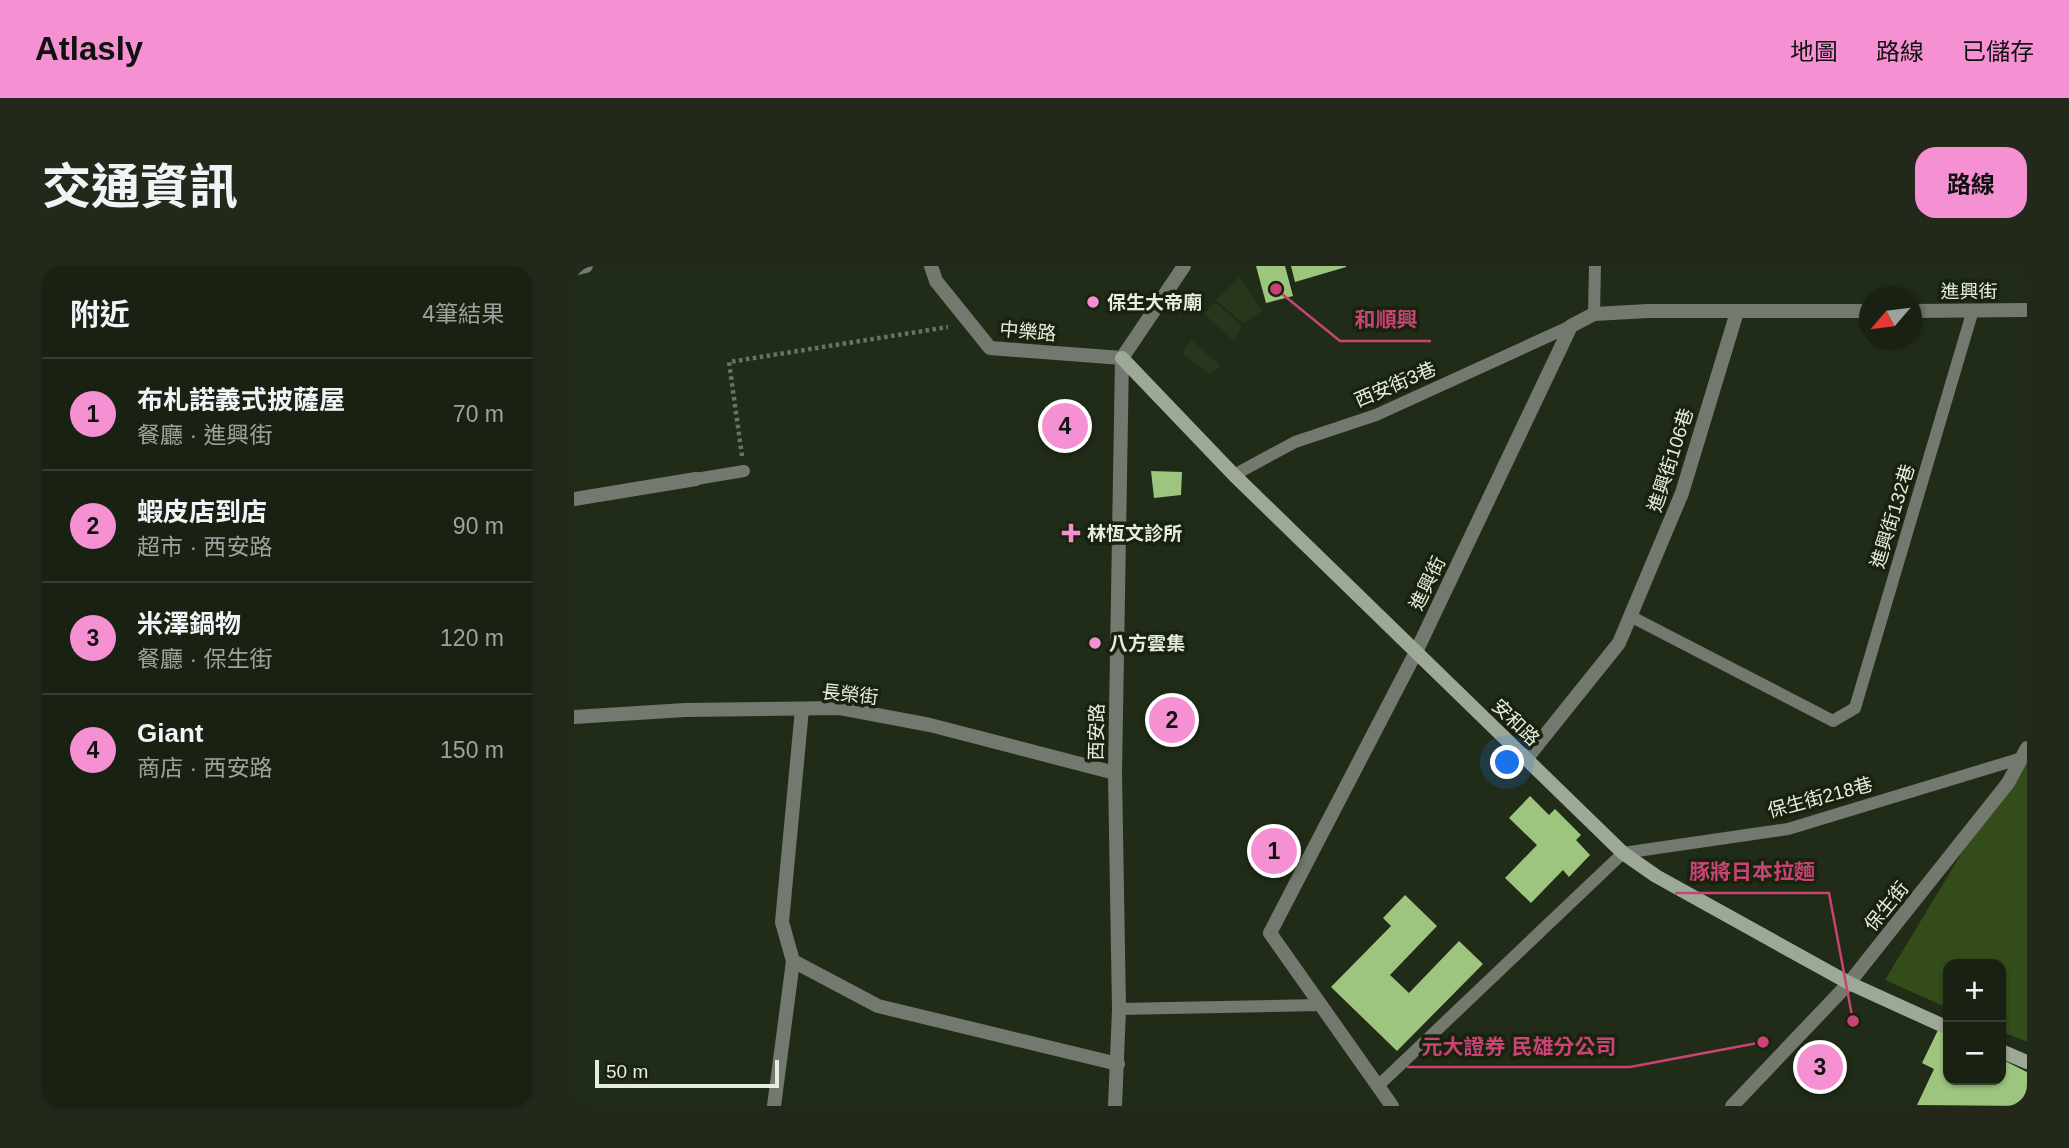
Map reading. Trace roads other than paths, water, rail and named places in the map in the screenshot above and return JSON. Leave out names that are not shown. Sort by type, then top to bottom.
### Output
[{"type":"street","points":[[574,269],[586,266]]},
{"type":"street","name":"中樂路","points":[[931,266],[936,281],[990,348],[1122,358]]},
{"type":"street","points":[[1122,358],[1184,266]]},
{"type":"street","name":"進興街","points":[[1922,311],[2027,310]]},
{"type":"street","points":[[1571,326],[1594,314],[1859,311]]},
{"type":"street","name":"進興街106巷","points":[[1526,759],[1619,643],[1682,493],[1737,312]]},
{"type":"street","name":"進興街","points":[[1392,1106],[1270,933],[1416,652],[1571,326]]},
{"type":"street","name":"安和路","points":[[1122,358],[1234,475],[1623,853],[1656,876],[1849,983],[1943,1026]]},
{"type":"street","name":"西安路","points":[[1115,1106],[1119,1009],[1115,773],[1122,358]]},
{"type":"street","points":[[574,499],[696,479]]},
{"type":"street","name":"長榮街","points":[[574,717],[685,710],[840,708],[930,725],[1115,773]]},
{"type":"street","points":[[774,1106],[793,961],[782,922],[803,709]]},
{"type":"street","name":"保生街","points":[[1732,1106],[1849,983],[2008,783],[2025,753]]},
{"type":"street","points":[[793,961],[878,1006],[1118,1064]]},
{"type":"street","points":[[2006,1053],[2027,1062]]},
{"type":"lane","points":[[1594,314],[1595,266]]},
{"type":"lane","name":"進興街132巷","points":[[1630,616],[1833,721],[1855,708],[1973,310]]},
{"type":"lane","name":"西安街3巷","points":[[1234,475],[1295,442],[1376,415],[1571,326]]},
{"type":"lane","points":[[696,479],[744,471]]},
{"type":"lane","name":"保生街218巷","points":[[1623,853],[1788,829],[2025,753]]},
{"type":"lane","points":[[1378,1086],[1623,853]]},
{"type":"lane","points":[[1119,1009],[1321,1005]]},
{"type":"place","name":"和順興","points":[[1276,289]]},
{"type":"place","name":"保生大帝廟","points":[[1093,302]]},
{"type":"place","name":"Giant","points":[[1065,426]]},
{"type":"place","name":"林恆文診所","points":[[1071,533]]},
{"type":"place","name":"八方雲集","points":[[1095,643]]},
{"type":"place","name":"蝦皮店到店","points":[[1172,720]]},
{"type":"place","name":"布札諾義式披薩屋","points":[[1274,851]]},
{"type":"place","name":"豚將日本拉麵","points":[[1853,1021]]},
{"type":"place","name":"元大證券 民雄分公司","points":[[1763,1042]]},
{"type":"place","name":"米澤鍋物","points":[[1820,1067]]}]
